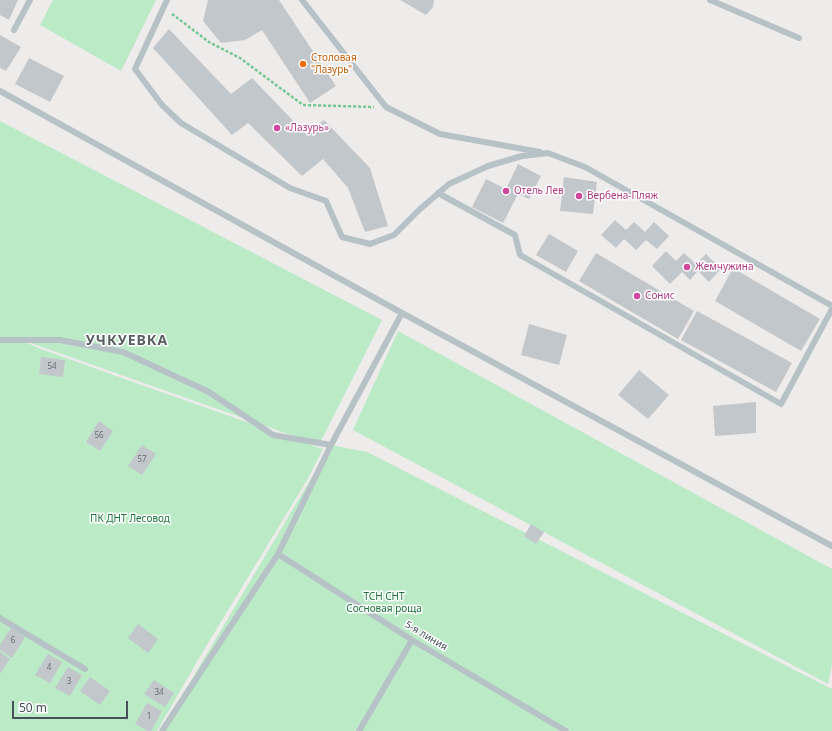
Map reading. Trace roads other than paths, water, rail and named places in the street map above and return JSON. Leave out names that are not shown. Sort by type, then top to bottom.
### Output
[{"type":"lane","points":[[14,30],[30,0]]},
{"type":"lane","points":[[167,0],[135,69],[162,106],[181,123],[290,188],[326,201],[342,237],[370,244],[394,235],[419,210],[449,184],[488,166],[522,156],[548,153]]},
{"type":"lane","points":[[302,0],[386,107],[440,134],[548,153],[585,167],[832,308],[781,404],[520,255],[515,235],[438,193]]},
{"type":"lane","points":[[710,0],[799,38]]},
{"type":"lane","points":[[0,91],[402,313],[832,546]]},
{"type":"lane","points":[[162,731],[278,554],[331,445],[402,313]]},
{"type":"lane","points":[[0,340],[60,340],[123,352],[209,392],[273,435],[331,445]]},
{"type":"lane","name":"5-я линия","points":[[278,554],[412,640],[566,731]]},
{"type":"lane","points":[[0,618],[85,669]]},
{"type":"lane","points":[[359,731],[412,640]]},
{"type":"place","name":"Столовая \"Лазурь\"","points":[[303,64]]},
{"type":"place","name":"«Лазурь»","points":[[277,128]]},
{"type":"place","name":"Отель Лев","points":[[506,191]]},
{"type":"place","name":"Вербена-Пляж","points":[[579,196]]},
{"type":"place","name":"Жемчужина","points":[[687,267]]},
{"type":"place","name":"Сонис","points":[[637,296]]},
{"type":"district","name":"УЧКУЕВКА","points":[[127,341]]},
{"type":"park label","name":"ПК ДНТ Лесовод","points":[[130,519]]},
{"type":"park label","name":"ТСН СНТ Сосновая роща","points":[[384,602]]}]
